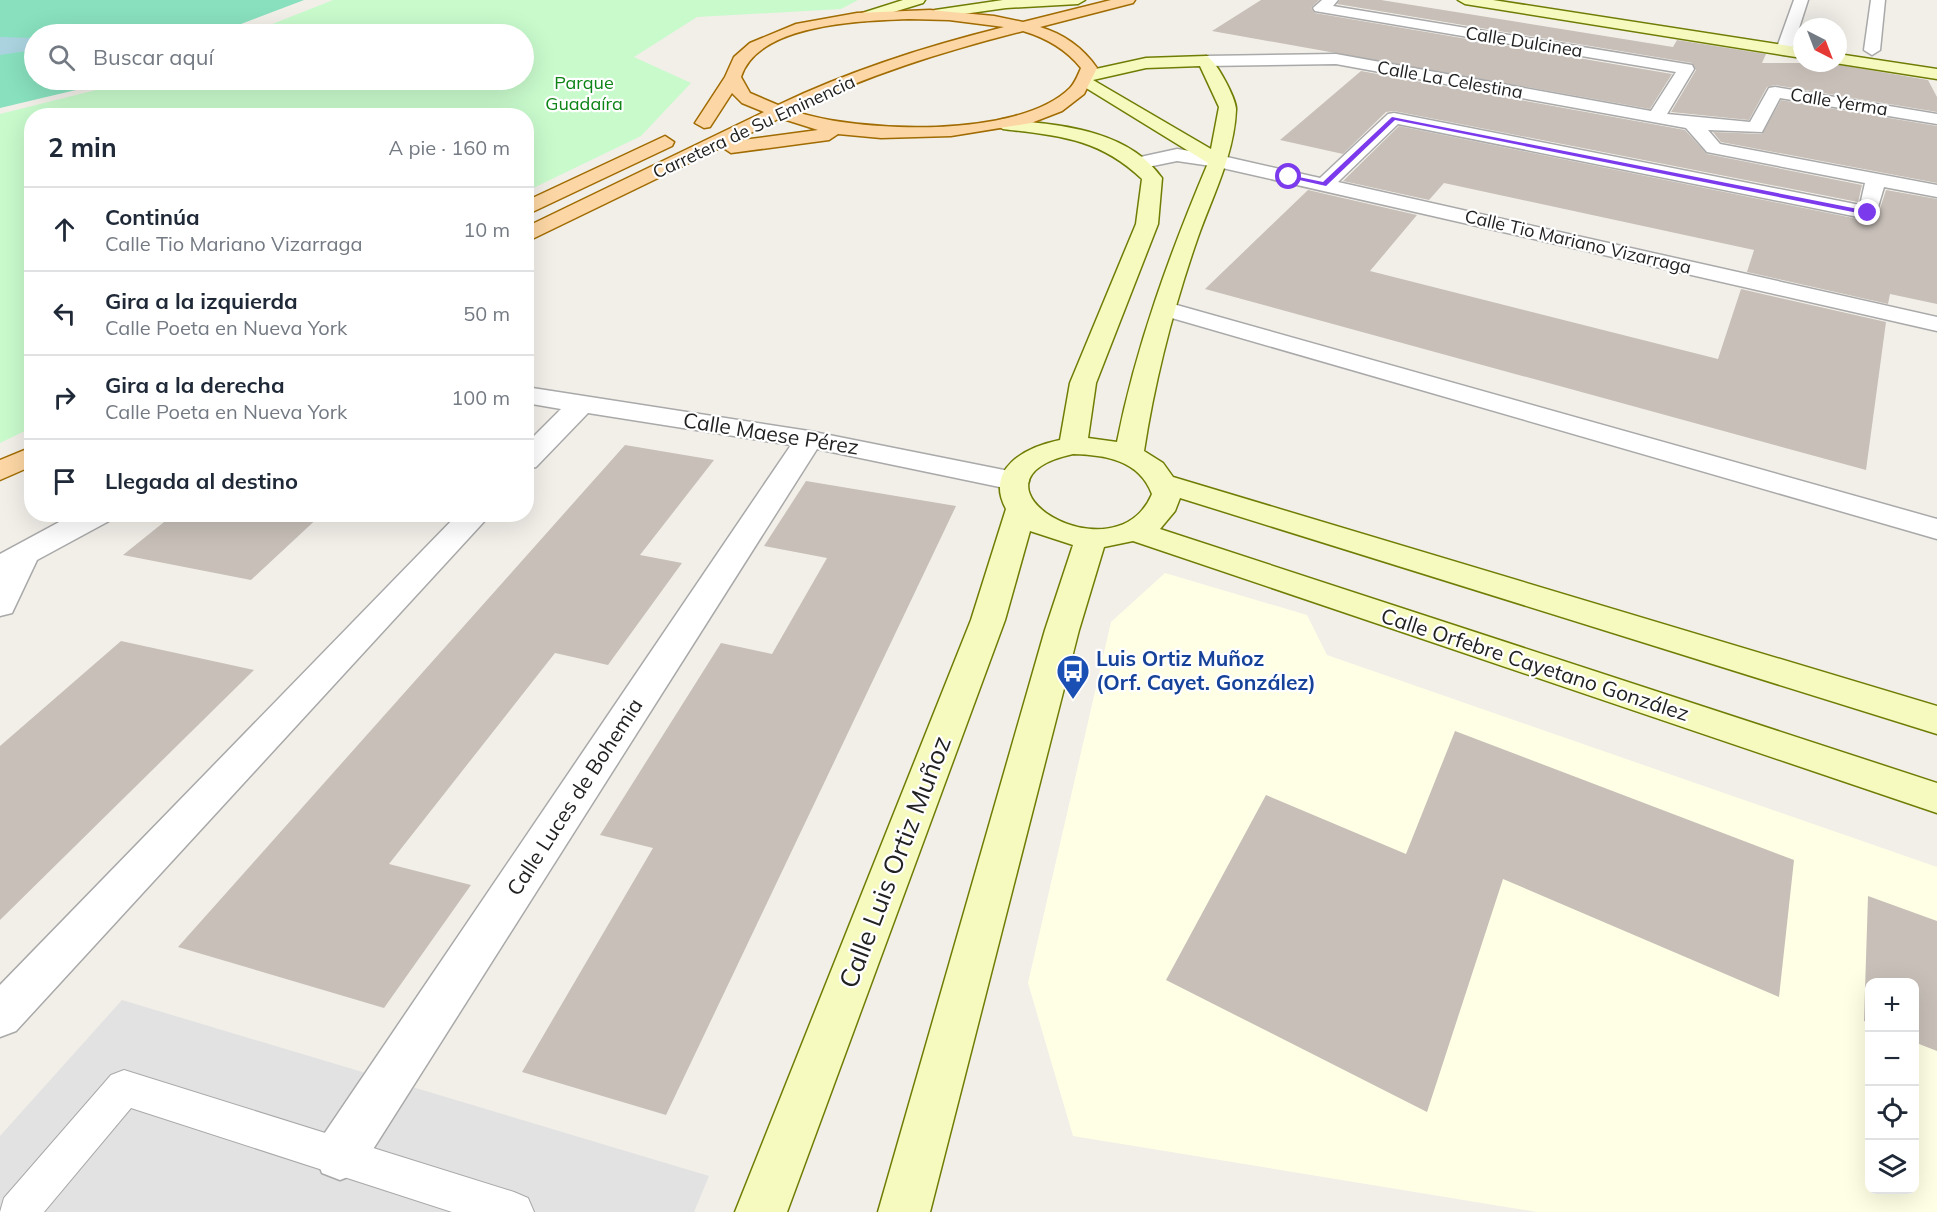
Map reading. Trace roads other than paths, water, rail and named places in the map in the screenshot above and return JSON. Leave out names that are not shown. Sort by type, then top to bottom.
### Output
[{"type":"main road","points":[[900,45],[1079,0]]},
{"type":"main road","name":"Carretera de Su Eminencia","points":[[534,232],[817,93],[909,59],[1020,27],[1128,0]]},
{"type":"main road","points":[[653,173],[719,150],[756,142],[856,131],[936,132],[1003,124],[1042,112],[1070,98],[1087,80],[1089,68],[1082,54],[1050,35],[1020,27],[932,9],[864,16],[822,23],[786,33],[757,46],[739,61],[733,77],[704,123]]},
{"type":"main road","points":[[733,77],[742,94],[750,101],[804,123],[856,131]]},
{"type":"main road","name":"Carretera de Su Eminencia","points":[[534,205],[771,92]]},
{"type":"main road","points":[[0,471],[24,459]]},
{"type":"main road","points":[[0,485],[24,474]]},
{"type":"street","points":[[864,16],[896,3],[918,0]]},
{"type":"street","points":[[962,0],[1005,4]]},
{"type":"street","points":[[932,9],[1079,0]]},
{"type":"street","name":"Calle Dulcinea","points":[[1331,0],[1320,8],[1686,69],[1656,118]]},
{"type":"street","points":[[1465,0],[1792,42]]},
{"type":"street","points":[[1541,0],[1792,42]]},
{"type":"street","points":[[1792,42],[1801,0]]},
{"type":"street","points":[[1872,50],[1878,0]]},
{"type":"street","points":[[1847,46],[1937,60]]},
{"type":"street","points":[[1082,54],[1146,63],[1206,61],[1228,107],[1218,161],[1186,238],[1140,392],[1129,454]]},
{"type":"street","name":"Calle La Celestina","points":[[1206,61],[1336,59],[1692,124]]},
{"type":"street","points":[[1847,60],[1937,74]]},
{"type":"street","points":[[1087,80],[1146,63]]},
{"type":"street","points":[[1087,80],[1218,161]]},
{"type":"street","name":"Calle Yerma","points":[[1692,124],[1756,128],[1775,92],[1937,118]]},
{"type":"street","points":[[1324,184],[1394,118],[1868,213],[1876,179]]},
{"type":"street","points":[[1003,124],[1086,134],[1125,152],[1152,178],[1147,224],[1083,383],[1073,446]]},
{"type":"street","points":[[1692,124],[1714,148],[1937,191]]},
{"type":"street","name":"Calle Tio Mariano Vizarraga","points":[[1138,163],[1177,155],[1218,161],[1937,324]]},
{"type":"street","points":[[1166,309],[1937,529]]},
{"type":"street","name":"Calle Maese Pérez","points":[[534,396],[809,439],[1017,495]]},
{"type":"street","points":[[534,453],[581,404]]},
{"type":"street","name":"Calle Luces de Bohemia","points":[[340,1155],[809,439]]},
{"type":"street","points":[[1073,446],[1102,447],[1129,454],[1145,462],[1164,483],[1167,494],[1164,505],[1148,524],[1134,531],[1110,537],[1091,537],[1058,532],[1036,523],[1017,495],[1021,468],[1034,457],[1052,450],[1073,446]]},
{"type":"street","points":[[1164,483],[1937,720]]},
{"type":"street","name":"Calle Luis Ortiz Muñoz","points":[[761,1212],[988,620],[1017,495]]},
{"type":"street","points":[[0,605],[12,561],[83,522]]},
{"type":"street","points":[[0,1016],[468,522]]},
{"type":"street","name":"Calle Orfebre Cayetano González","points":[[1134,531],[1937,798]]},
{"type":"street","points":[[904,1212],[1062,630],[1091,537]]},
{"type":"lane","points":[[18,1212],[124,1088],[514,1212]]},
{"type":"water","points":[[0,37],[24,38],[24,51],[0,55]]},
{"type":"place","name":"Luis Ortiz Muñoz (Orf. Cayet. González)","points":[[1073,700]]},
{"type":"park label","name":"Parque Guadaíra","points":[[584,94]]}]
